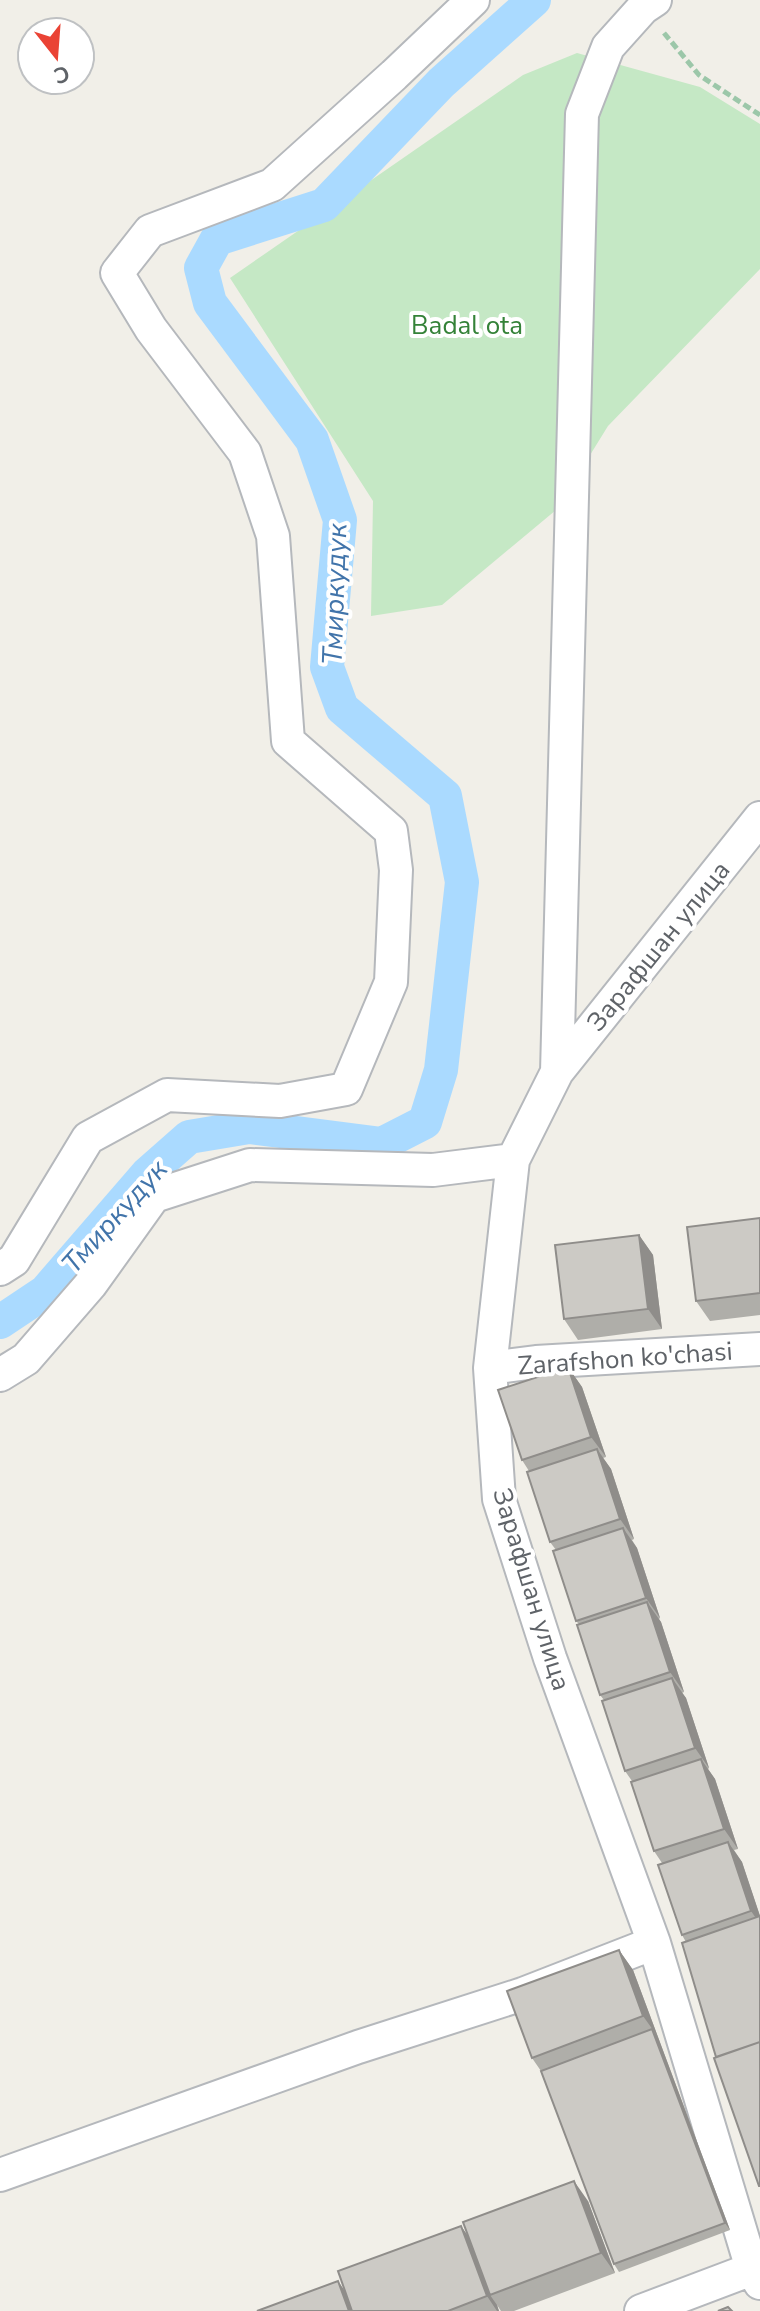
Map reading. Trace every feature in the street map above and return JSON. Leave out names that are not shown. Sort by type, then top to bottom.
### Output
[{"type":"street","points":[[0,1269],[14,1260],[88,1138],[167,1095],[280,1101],[346,1089],[391,982],[396,870],[391,831],[288,741],[273,536],[245,453],[151,329],[117,273],[150,231],[272,185],[473,0]]},
{"type":"street","points":[[557,1072],[582,114],[608,47],[649,4]]},
{"type":"street","name":"Зарафшан улица","points":[[757,2273],[654,1943],[550,1658],[499,1499],[490,1368],[513,1160],[557,1072],[760,818]]},
{"type":"street","points":[[0,1375],[26,1359],[91,1284],[154,1196],[250,1165],[433,1170],[513,1160]]},
{"type":"street","name":"Zarafshon ko'chasi","points":[[490,1368],[536,1362],[760,1349]]},
{"type":"street","points":[[0,2175],[358,2047],[523,1994],[654,1943]]},
{"type":"street","points":[[641,2311],[757,2273]]},
{"type":"path","points":[[649,4],[699,75],[760,115]]},
{"type":"green space","name":"Badal ota","points":[[577,53],[700,87],[760,124],[760,269],[608,426],[556,510],[442,605],[371,616],[373,501],[230,278],[523,75]]},
{"type":"building","points":[[760,1218],[760,1293],[696,1301],[687,1227]]},
{"type":"building","points":[[639,1235],[648,1309],[564,1319],[555,1245]]},
{"type":"building","points":[[568,1367],[591,1437],[522,1460],[498,1390]]},
{"type":"building","points":[[597,1449],[620,1519],[550,1542],[527,1472]]},
{"type":"building","points":[[623,1528],[646,1598],[576,1621],[553,1551]]},
{"type":"building","points":[[647,1602],[670,1672],[600,1695],[577,1625]]},
{"type":"building","points":[[672,1678],[695,1748],[625,1771],[602,1701]]},
{"type":"building","points":[[701,1759],[724,1829],[654,1851],[631,1782]]},
{"type":"building","points":[[728,1842],[751,1911],[682,1935],[658,1865]]},
{"type":"building","points":[[760,1916],[760,2042],[716,2057],[682,1943]]},
{"type":"building","points":[[619,1950],[643,2016],[532,2058],[507,1991]]},
{"type":"building","points":[[652,2029],[725,2223],[614,2264],[541,2071]]},
{"type":"building","points":[[760,2042],[760,2186],[759,2186],[714,2058]]},
{"type":"building","points":[[574,2181],[601,2253],[490,2295],[463,2222]]},
{"type":"building","points":[[461,2226],[487,2296],[448,2311],[352,2311],[338,2271]]},
{"type":"building","points":[[338,2281],[349,2311],[257,2311]]},
{"type":"waterway","name":"Тмиркудук","points":[[0,1322],[45,1292],[147,1174],[189,1137],[249,1127],[382,1144],[425,1122],[441,1070],[462,882],[445,796],[342,708],[327,667],[340,520],[312,440],[210,303],[201,268],[217,239],[324,205],[441,83],[534,0]]}]
